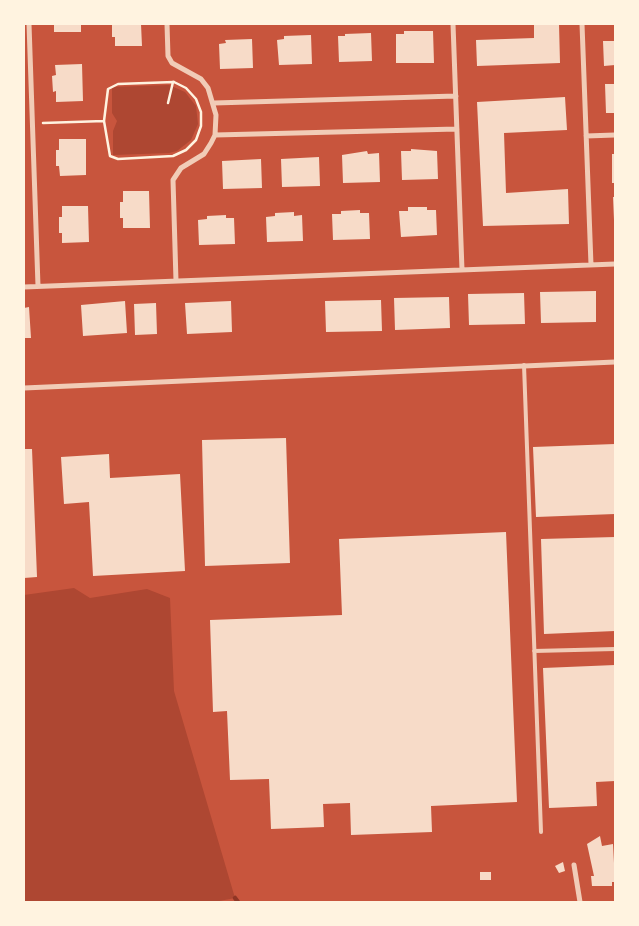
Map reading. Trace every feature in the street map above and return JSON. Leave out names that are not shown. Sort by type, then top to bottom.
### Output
[{"type":"street","points":[[29,24],[38,286]]},
{"type":"street","points":[[166,24],[168,56],[172,63],[201,79],[208,88],[216,115],[214,134],[204,154],[181,168],[173,180],[176,281]]},
{"type":"street","points":[[453,24],[462,270]]},
{"type":"street","points":[[582,24],[591,265]]},
{"type":"street","points":[[214,103],[456,96]]},
{"type":"street","points":[[214,134],[457,129]]},
{"type":"street","points":[[586,136],[615,135]]},
{"type":"street","points":[[24,287],[615,264]]},
{"type":"street","points":[[24,388],[615,362]]},
{"type":"street","points":[[574,865],[580,902]]},
{"type":"lane","points":[[524,365],[541,832]]},
{"type":"lane","points":[[534,651],[615,649]]},
{"type":"path","points":[[168,103],[174,82]]},
{"type":"path","points":[[174,82],[186,88],[196,99],[201,112],[201,126],[196,140],[186,150],[173,156],[118,159],[110,156],[104,121],[108,89],[111,86],[174,82]]},
{"type":"path","points":[[33,123],[104,121]]},
{"type":"shaded area","points":[[169,85],[185,92],[196,106],[198,124],[191,140],[177,151],[169,153],[113,155],[113,131],[117,121],[112,113],[112,87]]},
{"type":"shaded area","points":[[74,588],[90,598],[147,589],[170,598],[174,691],[235,898],[214,902],[24,902],[24,595]]},
{"type":"building","points":[[54,24],[81,24],[81,32],[54,32]]},
{"type":"building","points":[[112,24],[141,24],[142,46],[115,46],[115,37],[112,37]]},
{"type":"building","points":[[534,24],[559,24],[560,63],[477,66],[476,40],[534,38]]},
{"type":"building","points":[[404,31],[433,31],[434,63],[396,63],[396,34],[404,34]]},
{"type":"building","points":[[371,33],[372,61],[339,62],[338,36]]},
{"type":"building","points":[[311,35],[312,64],[279,65],[277,40],[284,39],[284,36]]},
{"type":"building","points":[[252,39],[253,68],[220,69],[219,44],[226,43],[225,40]]},
{"type":"building","points":[[603,41],[615,41],[615,65],[604,66]]},
{"type":"building","points":[[82,64],[83,101],[56,102],[56,91],[53,92],[52,76],[56,75],[55,65]]},
{"type":"building","points":[[605,84],[615,84],[615,113],[606,113]]},
{"type":"building","points":[[565,97],[567,130],[504,133],[506,193],[568,189],[569,224],[483,226],[477,102]]},
{"type":"building","points":[[59,139],[86,139],[86,175],[60,176],[59,166],[56,166],[56,150],[59,150]]},
{"type":"building","points":[[411,149],[437,151],[438,179],[402,180],[401,151],[411,151]]},
{"type":"building","points":[[367,151],[368,154],[379,153],[380,182],[343,183],[342,155]]},
{"type":"building","points":[[612,154],[615,154],[615,183],[612,183]]},
{"type":"building","points":[[319,157],[320,186],[282,187],[281,159]]},
{"type":"building","points":[[261,159],[262,188],[223,189],[222,161]]},
{"type":"building","points":[[123,191],[149,191],[150,228],[123,228],[123,218],[120,218],[120,202],[123,202]]},
{"type":"building","points":[[613,197],[615,197],[615,220],[614,220]]},
{"type":"building","points":[[62,206],[88,206],[89,242],[62,243],[62,233],[59,233],[59,217],[62,217]]},
{"type":"building","points":[[408,207],[427,207],[427,210],[436,210],[437,235],[401,237],[399,211],[408,211]]},
{"type":"building","points":[[360,210],[360,213],[369,213],[370,239],[333,240],[332,214],[341,214],[341,211]]},
{"type":"building","points":[[294,212],[294,216],[302,215],[303,241],[267,242],[266,217],[275,216],[275,213]]},
{"type":"building","points":[[226,215],[226,218],[234,218],[235,244],[199,245],[198,220],[207,219],[207,216]]},
{"type":"building","points":[[596,291],[596,322],[541,323],[540,292]]},
{"type":"building","points":[[524,293],[525,324],[469,325],[468,294]]},
{"type":"building","points":[[449,297],[450,328],[395,330],[394,298]]},
{"type":"building","points":[[381,300],[382,331],[326,332],[325,301]]},
{"type":"building","points":[[125,301],[127,333],[83,336],[81,305]]},
{"type":"building","points":[[231,301],[232,332],[187,334],[185,303]]},
{"type":"building","points":[[156,303],[157,334],[135,335],[134,304]]},
{"type":"building","points":[[29,307],[31,338],[24,338],[24,308]]},
{"type":"building","points":[[286,438],[290,563],[205,566],[202,440]]},
{"type":"building","points":[[615,444],[615,514],[536,517],[533,447]]},
{"type":"building","points":[[24,449],[32,449],[37,577],[24,578]]},
{"type":"building","points":[[109,454],[110,478],[180,474],[185,571],[93,576],[89,502],[64,504],[61,457]]},
{"type":"building","points":[[506,532],[517,802],[431,806],[432,832],[351,835],[350,803],[323,804],[324,827],[271,829],[269,779],[230,780],[227,711],[213,712],[210,620],[342,615],[339,539]]},
{"type":"building","points":[[615,537],[615,631],[544,634],[541,539]]},
{"type":"building","points":[[615,665],[615,781],[596,782],[597,806],[549,808],[543,668]]},
{"type":"building","points":[[600,836],[602,846],[613,844],[615,882],[612,882],[612,886],[592,886],[591,876],[594,876],[587,844]]},
{"type":"building","points":[[563,862],[565,871],[559,873],[555,866]]},
{"type":"building","points":[[480,872],[491,872],[491,880],[480,880]]},
{"type":"waterway","points":[[235,898],[238,902]]}]
